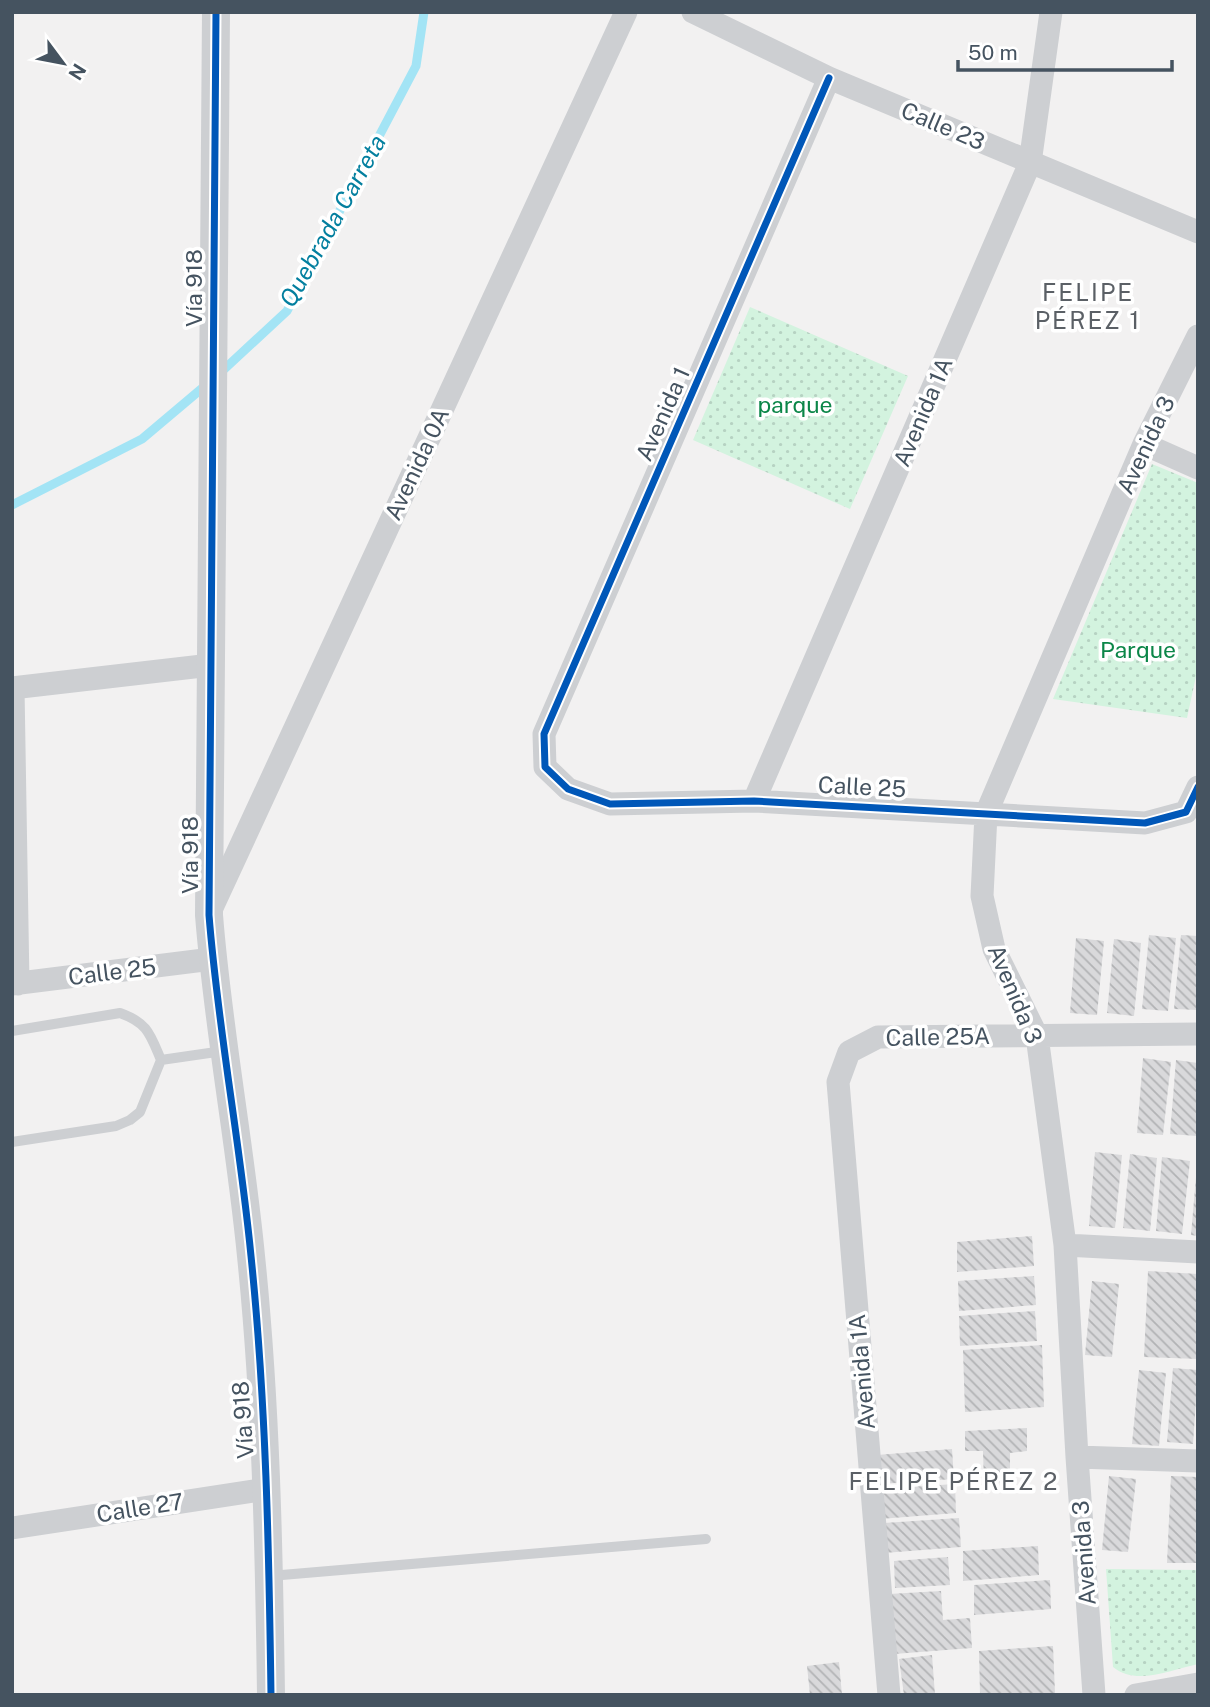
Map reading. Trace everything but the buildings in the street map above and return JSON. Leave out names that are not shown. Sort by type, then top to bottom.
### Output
[{"type":"street","name":"Vía 918","points":[[216,12],[209,915],[223,1051],[251,1256],[267,1489],[271,1695]]},
{"type":"street","name":"Avenida 0A","points":[[209,915],[626,12]]},
{"type":"street","name":"Calle 23","points":[[693,12],[830,78],[1198,232]]},
{"type":"street","name":"Avenida 1A","points":[[754,800],[1030,163],[1051,12]]},
{"type":"street","name":"Avenida 1","points":[[545,767],[544,734],[830,78]]},
{"type":"street","name":"Avenida 3","points":[[1094,1695],[1065,1245],[1037,1036],[994,949],[982,896],[986,814],[1144,444],[1198,336]]},
{"type":"street","points":[[1144,444],[1198,468]]},
{"type":"street","points":[[15,984],[13,688],[211,665]]},
{"type":"street","name":"Calle 25","points":[[545,767],[568,789],[610,804],[754,800],[1144,823],[1186,812],[1198,787]]},
{"type":"street","name":"Calle 25","points":[[15,984],[212,959]]},
{"type":"street","name":"Calle 25A","points":[[849,1052],[878,1037],[1198,1034]]},
{"type":"street","name":"Avenida 1A","points":[[849,1052],[838,1082],[889,1695]]},
{"type":"street","points":[[1065,1245],[1198,1252]]},
{"type":"street","points":[[1077,1457],[1198,1461]]},
{"type":"street","name":"Calle 27","points":[[12,1528],[267,1489]]},
{"type":"street","points":[[1136,1695],[1198,1684]]},
{"type":"lane","points":[[12,1031],[120,1013],[135,1018],[148,1028],[161,1060],[140,1112],[130,1120],[116,1126],[12,1142]]},
{"type":"lane","points":[[161,1060],[223,1051]]},
{"type":"lane","points":[[269,1576],[706,1539]]},
{"type":"green space","name":"parque","points":[[750,307],[908,376],[850,509],[693,440]]},
{"type":"green space","name":"Parque","points":[[1152,464],[1198,483],[1198,667],[1187,718],[1053,699]]},
{"type":"green space","points":[[1106,1569],[1198,1570],[1198,1664],[1143,1676],[1122,1673],[1113,1667]]},
{"type":"waterway","name":"Quebrada Carreta","points":[[219,374],[287,311],[416,66],[424,12]]},
{"type":"waterway","name":"Quebrada Carreta","points":[[12,505],[142,439],[206,385]]},
{"type":"cycle path","points":[[216,12],[209,915],[256,1311],[266,1476],[271,1695]]},
{"type":"cycle path","points":[[829,78],[544,734],[545,767],[568,789],[610,804],[754,801],[1145,823],[1186,812],[1198,787]]},
{"type":"district","name":"FELIPE PÉREZ 1","points":[[1088,307]]},
{"type":"district","name":"FELIPE PÉREZ 2","points":[[954,1482]]}]
